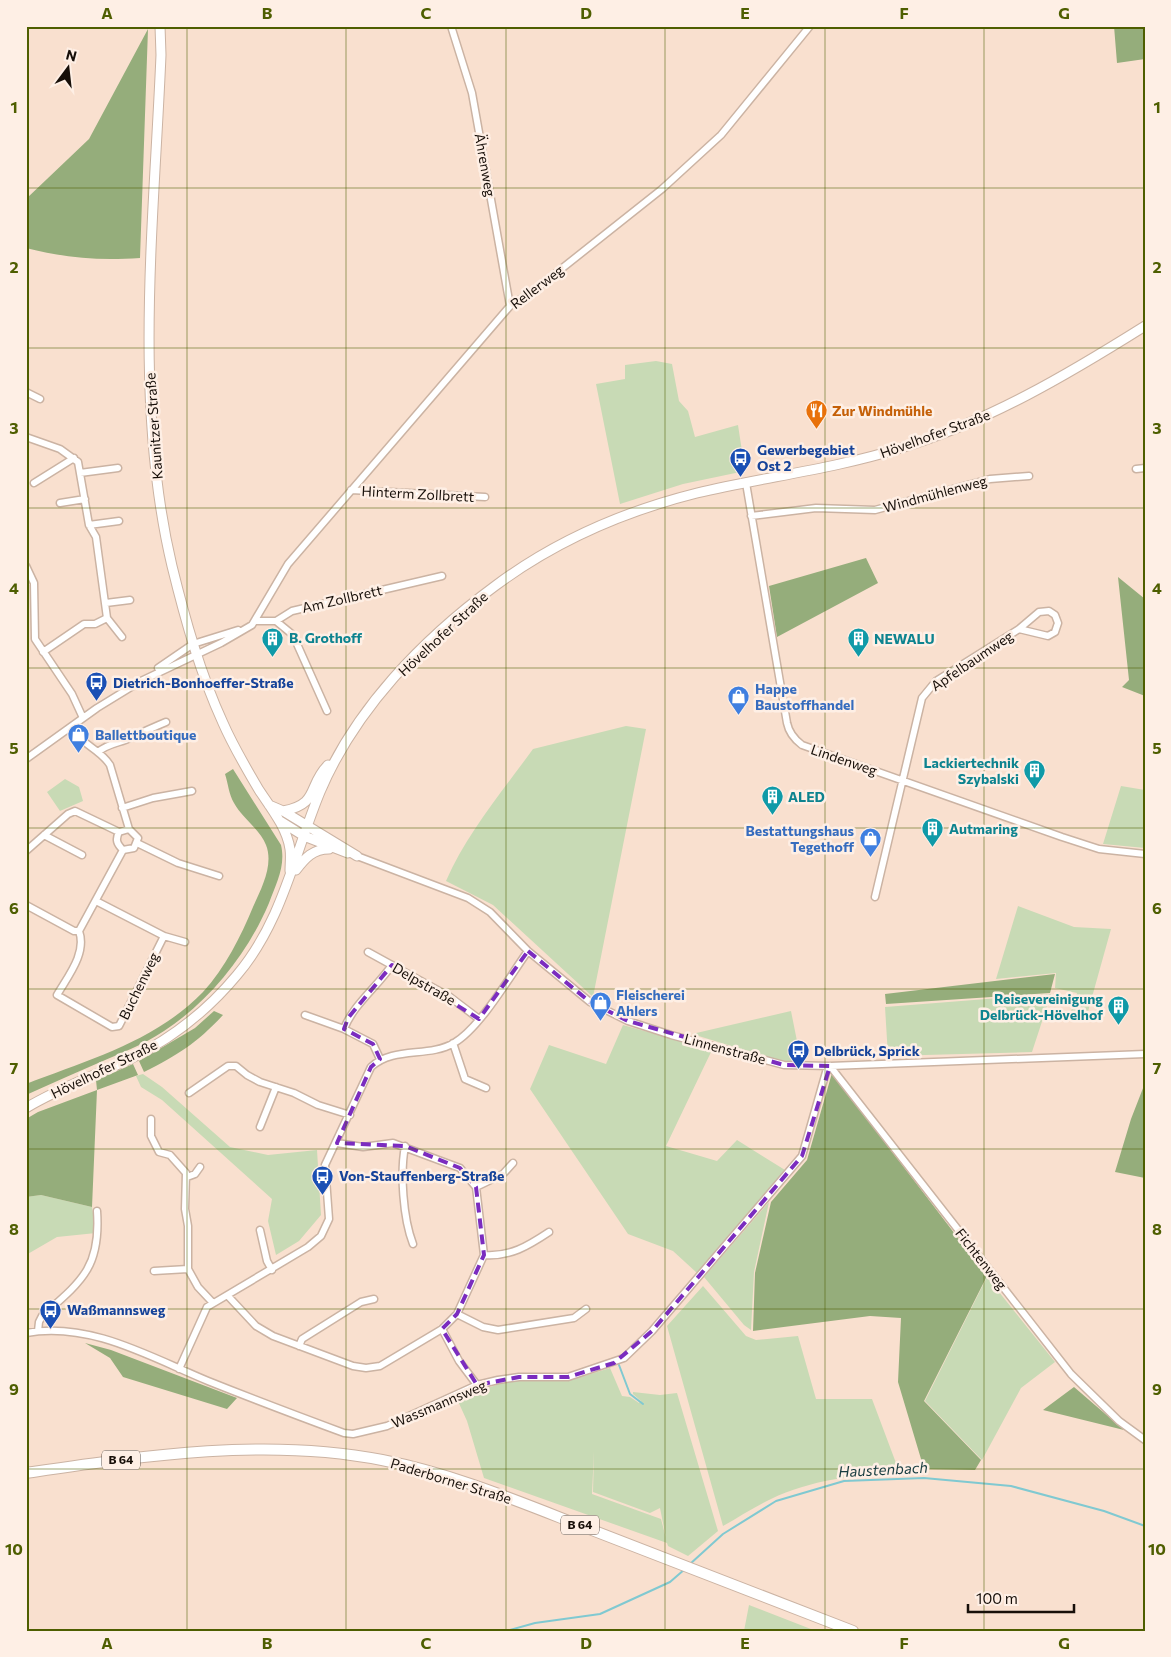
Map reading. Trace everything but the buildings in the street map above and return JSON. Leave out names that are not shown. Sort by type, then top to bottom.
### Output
[{"type":"main road","name":"Kaunitzer Straße","points":[[160,26],[161,55],[149,324],[150,393],[154,461],[172,564],[196,654],[222,722],[242,762],[280,821]]},
{"type":"main road","name":"Hövelhofer Straße","points":[[26,1108],[133,1057],[165,1039],[190,1021],[237,976],[258,948],[276,914],[307,826],[336,758],[357,723],[415,655],[456,617],[496,585],[534,560],[587,531],[636,512],[678,498],[871,457],[957,428],[1039,390],[1145,326]]},
{"type":"main road","points":[[283,811],[299,808],[307,800],[325,769],[336,758]]},
{"type":"main road","points":[[269,805],[283,811],[357,856]]},
{"type":"main road","points":[[280,821],[304,836],[335,850],[357,856]]},
{"type":"main road","points":[[280,821],[290,849],[290,878]]},
{"type":"main road","points":[[290,878],[305,858],[320,849],[335,850]]},
{"type":"main road","name":"Paderborner Straße","points":[[26,1474],[119,1460],[198,1453],[329,1452],[381,1460],[461,1481],[853,1631]]},
{"type":"street","name":"Ährenweg","points":[[451,26],[472,93],[510,306]]},
{"type":"street","name":"Rellerweg","points":[[255,621],[288,564],[510,306],[536,289],[670,182],[720,135],[810,26]]},
{"type":"street","points":[[26,392],[40,398]]},
{"type":"street","points":[[26,438],[60,449],[78,462],[89,525],[96,538],[107,618],[122,637]]},
{"type":"street","points":[[34,483],[74,458]]},
{"type":"street","points":[[80,473],[118,468]]},
{"type":"street","points":[[1136,469],[1145,468]]},
{"type":"street","name":"Windmühlenweg","points":[[751,516],[816,508],[874,510],[990,479],[1028,476]]},
{"type":"street","name":"Lindenweg","points":[[746,483],[788,730],[802,745],[1099,849],[1145,854]]},
{"type":"street","name":"Hinterm Zollbrett","points":[[351,490],[485,497]]},
{"type":"street","points":[[60,504],[85,499]]},
{"type":"street","points":[[89,525],[119,520]]},
{"type":"street","points":[[26,566],[34,583],[35,639],[72,694],[83,718]]},
{"type":"street","name":"Am Zollbrett","points":[[255,621],[276,621],[292,611],[442,576]]},
{"type":"street","points":[[106,603],[130,600]]},
{"type":"street","name":"Apfelbaumweg","points":[[875,897],[922,698],[936,681],[1019,629],[1039,612],[1049,611],[1055,615],[1058,623],[1055,632],[1048,636],[1019,629]]},
{"type":"street","points":[[43,652],[84,624],[95,624],[107,618]]},
{"type":"street","points":[[141,681],[220,643],[255,621]]},
{"type":"street","points":[[276,621],[293,635],[327,711]]},
{"type":"street","points":[[26,759],[193,644],[246,628]]},
{"type":"street","points":[[98,752],[105,746],[133,737],[140,732],[166,722]]},
{"type":"street","points":[[70,728],[89,747],[105,756],[110,765],[129,829],[135,833],[137,844]]},
{"type":"street","points":[[122,808],[153,798],[192,791]]},
{"type":"street","points":[[26,851],[68,814],[75,811],[119,832],[129,829]]},
{"type":"street","points":[[119,832],[116,838],[118,845],[123,850]]},
{"type":"street","points":[[44,835],[82,855]]},
{"type":"street","points":[[123,850],[128,850],[137,844]]},
{"type":"street","points":[[137,844],[178,863],[219,876]]},
{"type":"street","points":[[26,905],[74,931],[79,931],[123,850]]},
{"type":"street","name":"Linnenstraße","points":[[357,856],[468,898],[490,912],[528,951],[590,1002],[628,1021],[671,1035],[784,1065],[830,1066],[1145,1054]]},
{"type":"street","name":"Buchenweg","points":[[96,901],[164,936],[185,942]]},
{"type":"street","name":"Buchenweg","points":[[79,931],[82,939],[82,950],[57,995],[112,1027],[119,1026],[164,936]]},
{"type":"street","points":[[179,1368],[207,1307],[308,1247],[327,1226],[329,1210],[325,1165],[337,1143],[371,1067],[380,1059],[453,1043],[479,1019],[528,951]]},
{"type":"street","name":"Delpstraße","points":[[368,952],[450,997],[479,1019]]},
{"type":"street","points":[[344,1029],[348,1018],[378,985],[392,965]]},
{"type":"street","points":[[305,1015],[344,1029],[373,1044],[380,1059]]},
{"type":"street","points":[[453,1043],[465,1079],[486,1088]]},
{"type":"street","points":[[189,1092],[228,1066],[236,1066],[247,1075],[318,1105],[350,1115]]},
{"type":"street","name":"Wassmannsweg","points":[[26,1333],[72,1331],[107,1339],[282,1410],[344,1433],[353,1434],[387,1426],[477,1385],[518,1377],[568,1377],[624,1358],[652,1331],[802,1156],[826,1072],[830,1066]]},
{"type":"street","name":"Fichtenweg","points":[[830,1066],[1071,1374],[1119,1421],[1145,1440]]},
{"type":"street","points":[[260,1127],[276,1087]]},
{"type":"street","points":[[151,1119],[151,1136],[158,1152],[170,1155],[185,1169],[187,1177],[185,1193],[188,1226],[188,1269],[198,1287],[213,1303]]},
{"type":"street","points":[[228,1296],[256,1326],[273,1336],[352,1366],[366,1368],[380,1366],[396,1358],[442,1330],[457,1314],[484,1255],[476,1187],[460,1168],[405,1146],[393,1143],[362,1147],[337,1143]]},
{"type":"street","points":[[405,1146],[402,1162],[408,1230],[413,1244]]},
{"type":"street","points":[[476,1187],[503,1174],[513,1163]]},
{"type":"street","points":[[187,1177],[196,1174],[200,1167]]},
{"type":"street","points":[[38,1331],[38,1322],[42,1316],[84,1276],[94,1259],[98,1245],[97,1211]]},
{"type":"street","points":[[260,1230],[267,1262],[272,1270]]},
{"type":"street","points":[[484,1255],[499,1256],[522,1249],[549,1232]]},
{"type":"street","points":[[154,1271],[188,1269]]},
{"type":"street","points":[[299,1346],[302,1339],[361,1302],[374,1299]]},
{"type":"street","points":[[457,1314],[482,1327],[498,1330],[574,1318],[586,1309]]},
{"type":"street","points":[[442,1330],[459,1361],[477,1385]]},
{"type":"highlighted area","points":[[528,951],[590,1002],[628,1021],[784,1065],[830,1066],[802,1156],[652,1331],[614,1363],[568,1377],[519,1377],[477,1385],[442,1329],[457,1314],[484,1255],[476,1187],[460,1168],[405,1146],[337,1143],[371,1067],[380,1059],[373,1044],[344,1029],[348,1018],[392,965],[479,1019]]},
{"type":"green space","points":[[1114,26],[1145,26],[1145,59],[1117,63]]},
{"type":"green space","points":[[148,29],[140,258],[83,258],[26,248],[26,199],[89,139]]},
{"type":"green space","points":[[656,361],[672,364],[679,401],[688,411],[695,437],[738,425],[745,471],[683,484],[620,504],[596,384],[625,379],[625,365]]},
{"type":"green space","points":[[866,558],[878,583],[777,637],[769,586]]},
{"type":"green space","points":[[1118,577],[1145,599],[1145,696],[1122,687],[1129,680]]},
{"type":"green space","points":[[626,726],[646,729],[593,997],[493,905],[446,881],[454,863],[475,829],[533,749]]},
{"type":"green space","points":[[233,769],[281,845],[282,853],[281,868],[269,903],[239,958],[197,1005],[164,1031],[131,1049],[26,1095],[26,1084],[120,1047],[164,1024],[203,992],[232,951],[260,893],[268,869],[268,853],[263,839],[237,808],[231,796],[225,774]]},
{"type":"green space","points":[[65,779],[79,787],[83,801],[60,811],[47,792]]},
{"type":"green space","points":[[1121,786],[1145,790],[1145,848],[1103,844]]},
{"type":"green space","points":[[1018,906],[1074,927],[1111,929],[1087,1015],[1071,1012],[1077,993],[1055,988],[1056,973],[996,979]]},
{"type":"green space","points":[[1055,974],[1050,993],[886,1004],[885,994]]},
{"type":"green space","points":[[1051,994],[1032,1052],[888,1056],[885,1007]]},
{"type":"green space","points":[[214,1011],[223,1015],[196,1041],[144,1072],[139,1061],[195,1028]]},
{"type":"green space","points":[[791,1011],[801,1061],[780,1061],[692,1034]]},
{"type":"green space","points":[[623,1025],[712,1050],[666,1146],[717,1161],[737,1140],[785,1170],[697,1273],[673,1251],[628,1234],[530,1089],[549,1045],[606,1064]]},
{"type":"green space","points":[[133,1064],[138,1075],[97,1090],[96,1080]]},
{"type":"green space","points":[[832,1073],[987,1276],[924,1401],[981,1460],[975,1470],[924,1469],[898,1382],[901,1318],[870,1316],[753,1331],[755,1273],[771,1202],[807,1160]]},
{"type":"green space","points":[[143,1074],[162,1087],[230,1147],[268,1155],[317,1150],[321,1215],[299,1241],[276,1255],[268,1221],[272,1199],[162,1100],[141,1087],[136,1076]]},
{"type":"green space","points":[[1145,1083],[1145,1178],[1115,1172],[1131,1119]]},
{"type":"green space","points":[[97,1090],[92,1207],[41,1195],[26,1197],[26,1119],[38,1112]]},
{"type":"green space","points":[[41,1195],[92,1207],[96,1233],[57,1237],[26,1255],[26,1197]]},
{"type":"green space","points":[[769,1202],[754,1272],[751,1330],[744,1325],[704,1277]]},
{"type":"green space","points":[[987,1277],[1055,1362],[1021,1388],[982,1460],[925,1401]]},
{"type":"green space","points":[[703,1286],[746,1336],[756,1340],[798,1336],[816,1399],[872,1399],[899,1471],[850,1477],[801,1487],[765,1502],[723,1526],[667,1326]]},
{"type":"green space","points":[[85,1343],[111,1350],[237,1398],[227,1409],[123,1377],[110,1358]]},
{"type":"green space","points":[[610,1368],[622,1396],[630,1397],[639,1403],[641,1401],[633,1392],[660,1395],[677,1393],[718,1531],[688,1556],[668,1546],[667,1543],[484,1478],[467,1421],[457,1399],[499,1384],[519,1380],[568,1381]],"holes":[[[594,1451],[593,1492],[650,1513],[660,1508],[666,1538],[661,1519],[592,1494]]]},
{"type":"green space","points":[[1074,1387],[1124,1430],[1043,1410]]},
{"type":"green space","points":[[749,1605],[816,1631],[744,1631]]},
{"type":"waterway","points":[[619,1365],[630,1394],[643,1404]]},
{"type":"waterway","name":"Haustenbach","points":[[690,1564],[723,1534],[776,1501],[844,1481],[924,1478],[1011,1486],[1104,1511],[1145,1526]]},
{"type":"waterway","name":"Haustenbach","points":[[506,1631],[535,1623],[600,1614],[670,1582],[685,1569]]},
{"type":"place","name":"Zur Windmühle","points":[[816,430]]},
{"type":"place","name":"Gewerbegebiet Ost 2","points":[[741,477]]},
{"type":"place","name":"B. Grothoff","points":[[273,657]]},
{"type":"place","name":"NEWALU","points":[[858,658]]},
{"type":"place","name":"Dietrich-Bonhoeffer-Straße","points":[[97,702]]},
{"type":"place","name":"Happe Baustoffhandel","points":[[739,716]]},
{"type":"place","name":"Ballettboutique","points":[[79,754]]},
{"type":"place","name":"Lackiertechnik Szybalski","points":[[1035,790]]},
{"type":"place","name":"ALED","points":[[772,816]]},
{"type":"place","name":"Autmaring","points":[[933,848]]},
{"type":"place","name":"Bestattungshaus Tegethoff","points":[[870,858]]},
{"type":"place","name":"Fleischerei Ahlers","points":[[600,1022]]},
{"type":"place","name":"Reisevereinigung Delbrück-Hövelhof","points":[[1119,1026]]},
{"type":"place","name":"Delbrück, Sprick","points":[[798,1070]]},
{"type":"place","name":"Von-Stauffenberg-Straße","points":[[323,1195]]},
{"type":"place","name":"Waßmannsweg","points":[[51,1329]]}]
